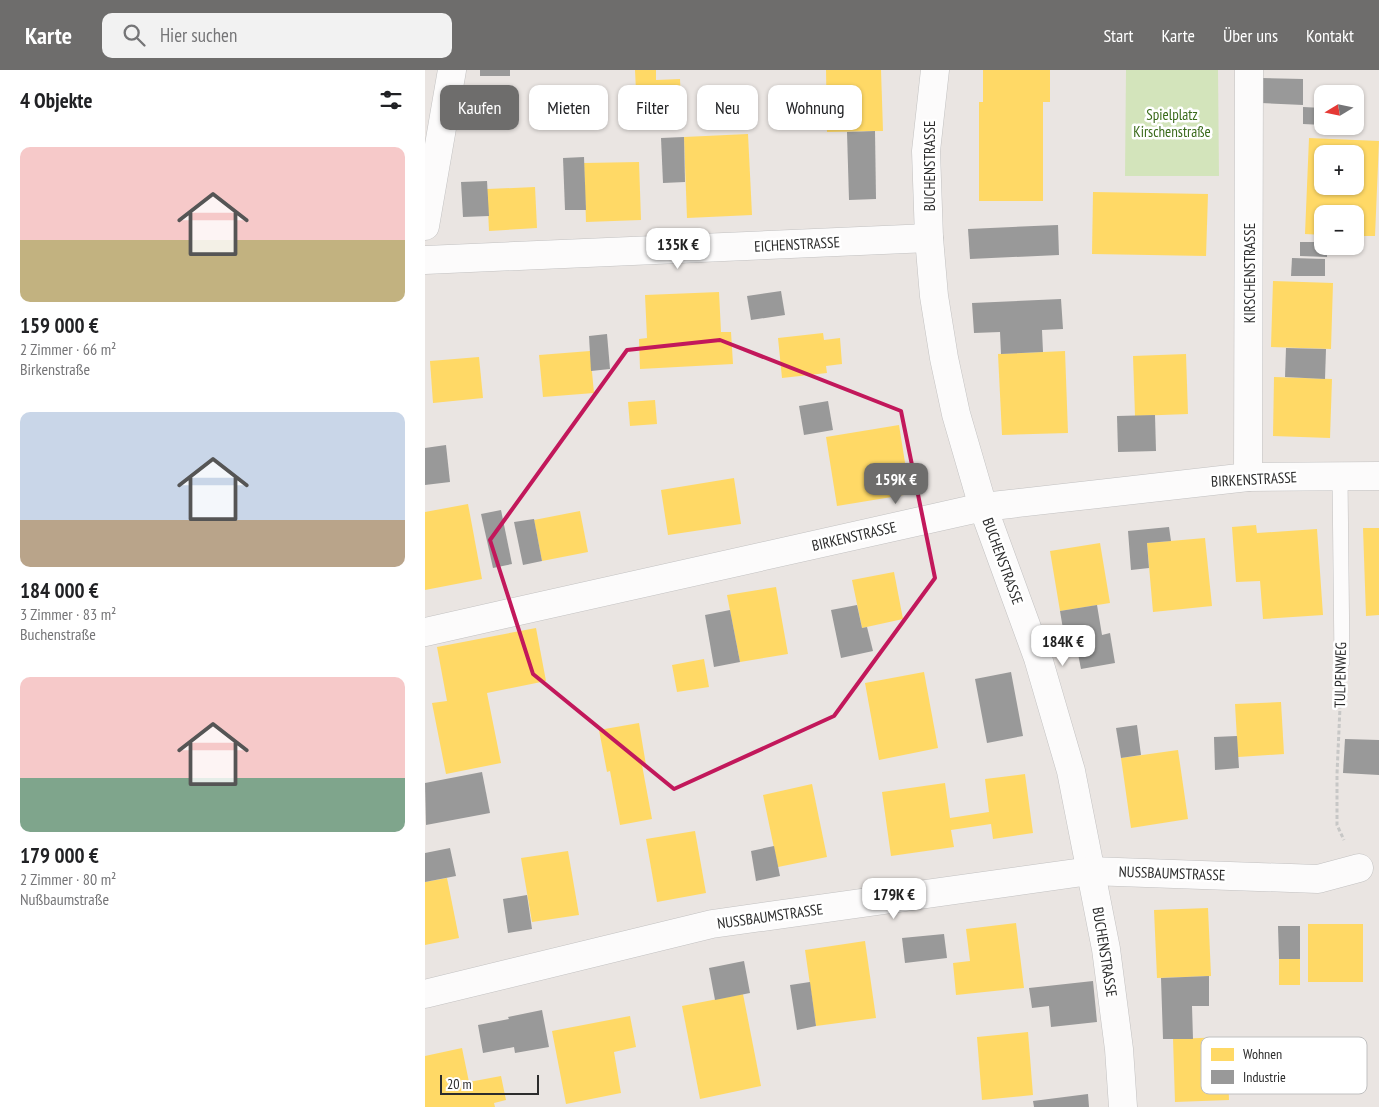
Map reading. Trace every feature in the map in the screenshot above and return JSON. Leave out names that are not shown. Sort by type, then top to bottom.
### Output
[{"type":"street","points":[[425,226],[452,70]]},
{"type":"street","name":"BUCHENSTRASSE","points":[[935,70],[926,151],[929,238],[934,296],[944,358],[957,414],[983,508],[1038,658],[1071,771],[1106,949],[1119,1049],[1123,1107]]},
{"type":"street","name":"KIRSCHENSTRASSE","points":[[1248,477],[1249,70]]},
{"type":"street","name":"EICHENSTRASSE","points":[[425,260],[929,238]]},
{"type":"street","name":"BIRKENSTRASSE","points":[[425,632],[983,508],[1248,477],[1379,476]]},
{"type":"street","name":"NUSSBAUMSTRASSE","points":[[425,994],[712,924],[1090,870],[1318,879],[1359,868]]},
{"type":"lane","name":"TULPENWEG","points":[[1340,477],[1342,662]]},
{"type":"path","name":"TULPENWEG","points":[[1342,662],[1337,774],[1337,824],[1359,868]]},
{"type":"highlighted area","points":[[720,340],[901,411],[935,578],[834,716],[674,789],[533,674],[490,540],[627,350]]},
{"type":"green space","name":"Spielplatz Kirschenstraße","points":[[1126,70],[1218,70],[1219,176],[1125,176]]},
{"type":"building: Wohnen","points":[[635,70],[656,70],[656,80],[680,79],[680,85],[636,85]]},
{"type":"building: Wohnen","points":[[826,70],[881,70],[883,131],[827,132],[827,130],[862,130],[862,85],[826,85]]},
{"type":"building: Wohnen","points":[[983,70],[1050,70],[1050,102],[1043,102],[1043,201],[979,201],[979,102],[983,102]]},
{"type":"building: Wohnen","points":[[748,134],[752,215],[687,218],[684,137]]},
{"type":"building: Wohnen","points":[[1309,138],[1379,141],[1375,236],[1364,236],[1364,205],[1314,205],[1314,234],[1305,234]]},
{"type":"building: Wohnen","points":[[639,162],[641,220],[586,222],[584,163]]},
{"type":"building: Wohnen","points":[[535,187],[537,228],[489,231],[487,189]]},
{"type":"building: Wohnen","points":[[1093,192],[1208,194],[1206,256],[1092,254]]},
{"type":"building: Wohnen","points":[[1273,281],[1333,283],[1331,349],[1271,347]]},
{"type":"building: Wohnen","points":[[719,292],[721,332],[731,332],[733,364],[640,369],[639,339],[647,338],[645,295]]},
{"type":"building: Wohnen","points":[[823,333],[824,340],[840,338],[842,364],[826,366],[827,373],[782,378],[778,338]]},
{"type":"building: Wohnen","points":[[590,351],[594,393],[543,397],[539,355]]},
{"type":"building: Wohnen","points":[[1065,351],[1068,433],[1002,435],[998,354]]},
{"type":"building: Wohnen","points":[[1186,354],[1188,414],[1135,416],[1133,356]]},
{"type":"building: Wohnen","points":[[479,357],[483,398],[433,403],[430,361]]},
{"type":"building: Wohnen","points":[[1274,377],[1332,379],[1330,438],[1273,436]]},
{"type":"building: Wohnen","points":[[655,400],[657,424],[630,426],[628,402]]},
{"type":"building: Wohnen","points":[[899,425],[910,494],[837,506],[826,437]]},
{"type":"building: Wohnen","points":[[734,478],[741,524],[668,535],[661,490]]},
{"type":"building: Wohnen","points":[[468,504],[482,579],[425,590],[425,512]]},
{"type":"building: Wohnen","points":[[580,511],[588,552],[542,561],[534,520]]},
{"type":"building: Wohnen","points":[[1256,525],[1257,533],[1317,529],[1323,615],[1263,619],[1260,581],[1236,582],[1232,527]]},
{"type":"building: Wohnen","points":[[1363,528],[1379,528],[1379,615],[1366,616]]},
{"type":"building: Wohnen","points":[[1205,538],[1212,606],[1153,612],[1147,543]]},
{"type":"building: Wohnen","points":[[1100,543],[1110,603],[1060,611],[1050,551]]},
{"type":"building: Wohnen","points":[[894,572],[903,619],[862,628],[852,580]]},
{"type":"building: Wohnen","points":[[776,587],[788,654],[740,662],[727,595]]},
{"type":"building: Wohnen","points":[[536,628],[546,681],[487,693],[501,763],[446,774],[432,703],[447,701],[437,647]]},
{"type":"building: Wohnen","points":[[704,659],[709,687],[677,692],[672,665]]},
{"type":"building: Wohnen","points":[[924,672],[938,748],[879,760],[865,683]]},
{"type":"building: Wohnen","points":[[1281,702],[1284,754],[1238,757],[1235,704]]},
{"type":"building: Wohnen","points":[[639,723],[646,765],[642,765],[652,819],[620,825],[610,771],[607,772],[599,730]]},
{"type":"building: Wohnen","points":[[1178,750],[1188,819],[1131,828],[1121,758]]},
{"type":"building: Wohnen","points":[[1025,774],[1033,833],[993,839],[991,824],[951,830],[954,847],[891,856],[882,792],[945,783],[950,818],[989,812],[985,779]]},
{"type":"building: Wohnen","points":[[812,784],[827,857],[778,867],[763,795]]},
{"type":"building: Wohnen","points":[[695,831],[706,893],[657,902],[646,839]]},
{"type":"building: Wohnen","points":[[568,851],[579,915],[532,922],[521,858]]},
{"type":"building: Wohnen","points":[[447,878],[459,938],[425,945],[425,882]]},
{"type":"building: Wohnen","points":[[1208,908],[1211,976],[1157,978],[1154,910]]},
{"type":"building: Wohnen","points":[[1016,923],[1024,988],[956,995],[953,963],[970,961],[966,929]]},
{"type":"building: Wohnen","points":[[1308,924],[1363,924],[1363,982],[1308,982]]},
{"type":"building: Wohnen","points":[[865,941],[876,1018],[816,1026],[805,950]]},
{"type":"building: Wohnen","points":[[1279,959],[1300,959],[1300,985],[1279,985]]},
{"type":"building: Wohnen","points":[[743,994],[761,1086],[700,1099],[682,1006]]},
{"type":"building: Wohnen","points":[[630,1016],[636,1047],[614,1052],[621,1093],[566,1104],[552,1031]]},
{"type":"building: Wohnen","points":[[1028,1032],[1033,1095],[982,1100],[977,1037]]},
{"type":"building: Wohnen","points":[[1201,1038],[1201,1094],[1229,1094],[1229,1100],[1175,1102],[1173,1039]]},
{"type":"building: Wohnen","points":[[462,1048],[469,1082],[501,1076],[506,1100],[494,1103],[495,1107],[425,1107],[425,1056]]},
{"type":"building: Industrie","points":[[480,70],[510,70],[510,76],[480,76]]},
{"type":"building: Industrie","points":[[1262,78],[1303,79],[1303,105],[1261,103]]},
{"type":"building: Industrie","points":[[1303,107],[1314,108],[1314,125],[1303,124]]},
{"type":"building: Industrie","points":[[875,131],[876,199],[849,200],[847,132]]},
{"type":"building: Industrie","points":[[684,137],[685,182],[663,183],[661,138]]},
{"type":"building: Industrie","points":[[584,157],[586,210],[565,210],[563,158]]},
{"type":"building: Industrie","points":[[487,181],[489,216],[463,217],[461,182]]},
{"type":"building: Industrie","points":[[1058,225],[1059,255],[970,259],[968,229]]},
{"type":"building: Industrie","points":[[1300,242],[1314,242],[1314,255],[1327,255],[1327,257],[1300,256]]},
{"type":"building: Industrie","points":[[1292,258],[1325,259],[1325,276],[1291,276]]},
{"type":"building: Industrie","points":[[781,291],[785,315],[751,320],[747,296]]},
{"type":"building: Industrie","points":[[1061,299],[1063,329],[1042,330],[1043,352],[1001,354],[1000,332],[974,333],[972,303]]},
{"type":"building: Industrie","points":[[607,334],[610,369],[591,371],[589,336]]},
{"type":"building: Industrie","points":[[1286,348],[1326,349],[1325,379],[1285,377]]},
{"type":"building: Industrie","points":[[828,401],[833,430],[804,435],[799,406]]},
{"type":"building: Industrie","points":[[1155,415],[1156,451],[1118,452],[1117,416]]},
{"type":"building: Industrie","points":[[446,445],[450,482],[425,485],[425,448]]},
{"type":"building: Industrie","points":[[501,510],[512,564],[493,568],[481,514]]},
{"type":"building: Industrie","points":[[534,519],[542,561],[523,565],[514,522]]},
{"type":"building: Industrie","points":[[1169,527],[1171,541],[1147,543],[1149,568],[1131,570],[1128,531]]},
{"type":"building: Industrie","points":[[857,605],[862,628],[867,627],[873,651],[841,658],[831,610]]},
{"type":"building: Industrie","points":[[1097,605],[1102,635],[1110,633],[1115,663],[1081,669],[1075,639],[1065,641],[1060,611]]},
{"type":"building: Industrie","points":[[730,610],[740,662],[714,667],[705,615]]},
{"type":"building: Industrie","points":[[1011,672],[1023,736],[987,743],[975,679]]},
{"type":"building: Industrie","points":[[1137,725],[1141,755],[1121,758],[1116,728]]},
{"type":"building: Industrie","points":[[1237,736],[1239,768],[1215,770],[1214,737]]},
{"type":"building: Industrie","points":[[1345,739],[1379,740],[1379,775],[1343,773]]},
{"type":"building: Industrie","points":[[482,772],[490,813],[426,825],[425,783]]},
{"type":"building: Industrie","points":[[774,846],[780,876],[756,881],[751,851]]},
{"type":"building: Industrie","points":[[450,848],[456,876],[425,882],[425,853]]},
{"type":"building: Industrie","points":[[527,895],[532,929],[508,933],[503,899]]},
{"type":"building: Industrie","points":[[1278,926],[1300,926],[1300,959],[1279,959]]},
{"type":"building: Industrie","points":[[944,934],[947,958],[905,963],[902,938]]},
{"type":"building: Industrie","points":[[744,961],[750,993],[715,1000],[709,968]]},
{"type":"building: Industrie","points":[[1209,976],[1209,1006],[1192,1006],[1193,1039],[1163,1039],[1161,978]]},
{"type":"building: Industrie","points":[[1093,981],[1097,1022],[1051,1027],[1049,1006],[1032,1008],[1029,988]]},
{"type":"building: Industrie","points":[[810,982],[816,1026],[797,1030],[790,985]]},
{"type":"building: Industrie","points":[[542,1010],[549,1047],[515,1053],[514,1047],[483,1053],[478,1025]]},
{"type":"building: Industrie","points":[[1088,1094],[1089,1107],[1034,1107],[1033,1101]]}]
